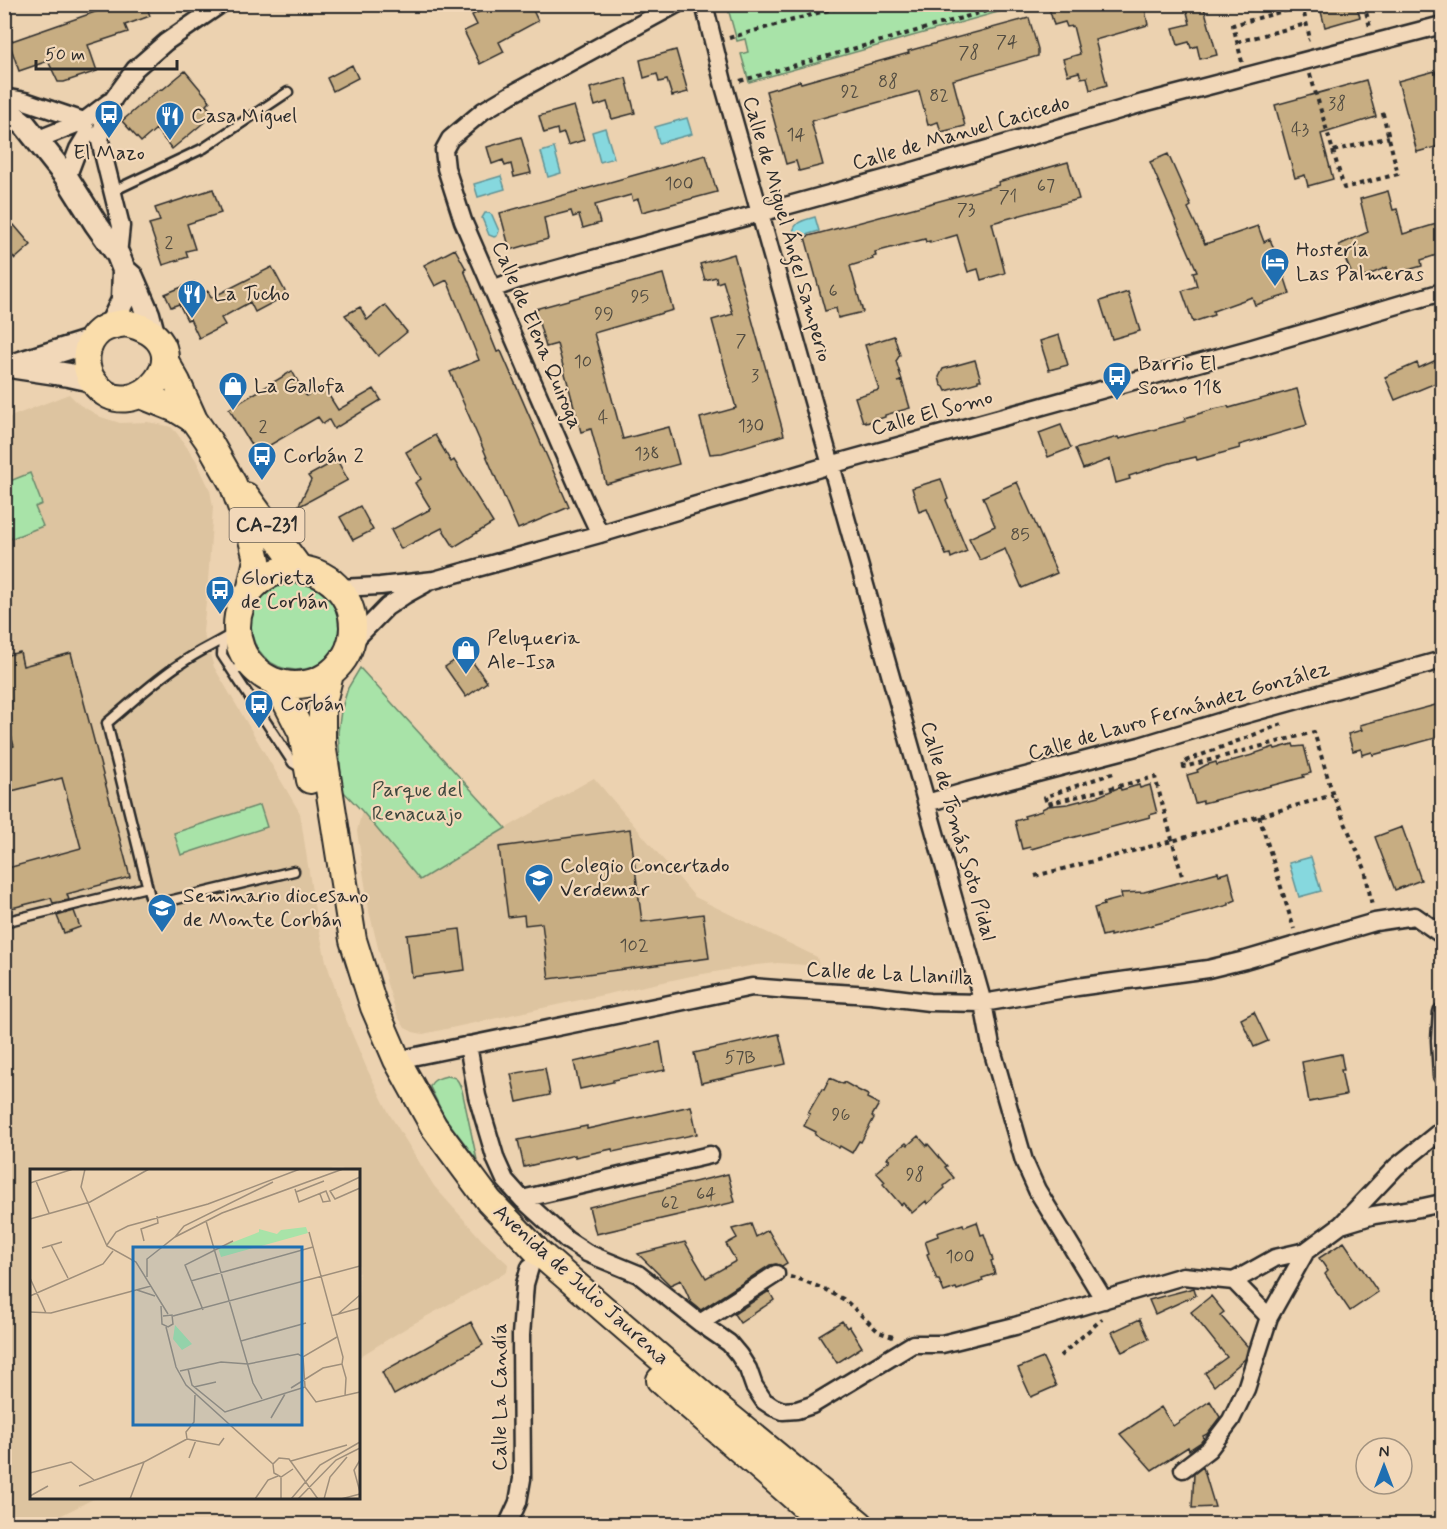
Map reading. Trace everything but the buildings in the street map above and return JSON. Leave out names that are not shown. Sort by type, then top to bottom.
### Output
[{"type":"main road","points":[[4,108],[25,125],[67,178],[132,277],[148,314],[153,333]]},
{"type":"main road","points":[[111,325],[123,300],[121,262]]},
{"type":"main road","points":[[111,325],[126,322],[153,333]]},
{"type":"main road","name":"CA-231","points":[[8,366],[91,341],[100,331],[111,325]]},
{"type":"main road","name":"CA-231","points":[[153,333],[164,350],[165,361],[194,420],[233,484],[250,531],[257,560],[251,587]]},
{"type":"main road","points":[[91,341],[86,361],[87,371],[92,381]]},
{"type":"main road","points":[[141,395],[154,385],[165,361]]},
{"type":"main road","name":"CA-231","points":[[8,366],[69,375],[92,381],[106,394],[127,398],[141,395],[194,420]]},
{"type":"main road","name":"CA-231","points":[[233,484],[246,497],[299,568]]},
{"type":"main road","points":[[299,568],[314,571],[328,578],[339,588],[350,605],[354,624],[351,644],[343,660],[330,674],[313,683],[294,685],[276,682],[242,668],[243,654],[238,641],[230,635],[242,602],[251,587],[261,579],[279,571],[299,568]]},
{"type":"main road","name":"Avenida de Julio Jaurena","points":[[330,674],[322,706],[322,744],[353,940],[374,1006],[397,1060],[434,1127],[489,1201],[538,1252],[709,1400],[860,1524]]},
{"type":"main road","name":"Avenida de Julio Jaurena","points":[[276,682],[302,733],[329,908],[344,967],[364,1028],[419,1137],[483,1220],[530,1267],[825,1524]]},
{"type":"street","points":[[121,262],[121,226],[100,141],[104,117],[114,98],[135,69],[166,42],[220,4]]},
{"type":"street","name":"Calle de Elena Quiroga","points":[[600,534],[463,221],[446,168],[444,150],[450,139],[483,111],[677,4]]},
{"type":"street","name":"Calle de Miguel Ángel Samperio","points":[[704,4],[724,86],[830,465]]},
{"type":"street","name":"Calle de Manuel Cacicedo","points":[[492,289],[520,279],[913,171],[1143,103],[1443,25]]},
{"type":"street","points":[[4,97],[25,101],[84,121]]},
{"type":"street","points":[[36,140],[84,121],[114,98]]},
{"type":"street","points":[[67,178],[78,149],[87,134],[84,121]]},
{"type":"street","name":"Calle El Somo","points":[[339,588],[434,580],[600,534],[830,465],[1249,349],[1443,292]]},
{"type":"street","name":"Calle de Tomás Soto Pidal","points":[[830,465],[983,1003],[991,1046],[1024,1161],[1037,1190],[1104,1300]]},
{"type":"street","name":"Calle El Somo","points":[[351,644],[387,607],[434,580]]},
{"type":"street","name":"Calle de Lauro Fernández González","points":[[927,803],[1155,742],[1229,719],[1443,660]]},
{"type":"street","name":"Calle de La Llanilla","points":[[397,1060],[752,987],[872,995],[929,1002],[983,1003],[1208,969],[1376,922],[1415,916],[1443,935]]},
{"type":"street","points":[[1443,1012],[1440,1040],[1443,1076]]},
{"type":"street","points":[[468,1045],[477,1096],[496,1160],[505,1180],[522,1199],[567,1240],[587,1253],[638,1274],[700,1323],[729,1342],[748,1369],[754,1386],[764,1401],[783,1411],[797,1410],[812,1405],[913,1344],[942,1344],[1015,1326],[1183,1276],[1234,1281],[1275,1258],[1306,1251],[1341,1225],[1396,1167],[1443,1130]]},
{"type":"street","points":[[522,1199],[710,1155]]},
{"type":"street","points":[[1341,1225],[1374,1215],[1443,1203]]},
{"type":"street","points":[[1183,1469],[1209,1449],[1231,1420],[1246,1389],[1269,1317],[1306,1251]]},
{"type":"street","name":"Calle La Candía","points":[[508,1524],[518,1502],[522,1479],[520,1335],[525,1284],[530,1267]]},
{"type":"street","points":[[700,1323],[776,1274]]},
{"type":"street","points":[[1234,1281],[1269,1317]]},
{"type":"lane","points":[[113,191],[204,148],[288,92]]},
{"type":"lane","points":[[230,635],[179,664],[107,723],[147,887],[152,905],[294,871]]},
{"type":"lane","points":[[242,668],[293,764],[309,772]]},
{"type":"lane","points":[[4,922],[147,887]]},
{"type":"path","points":[[712,42],[850,4]]},
{"type":"path","points":[[724,86],[1011,4]]},
{"type":"path","points":[[1375,4],[1365,6],[1375,43]]},
{"type":"path","points":[[1246,77],[1233,25],[1302,5],[1310,39],[1299,43]]},
{"type":"path","points":[[1237,42],[1306,24]]},
{"type":"path","points":[[1306,61],[1344,188],[1398,174],[1382,110]]},
{"type":"path","points":[[1333,151],[1389,137]]},
{"type":"path","points":[[1287,704],[1291,721],[1183,762],[1184,767],[1314,732],[1334,795],[1365,869],[1376,922]]},
{"type":"path","points":[[1121,770],[1045,797],[1047,804],[1155,777],[1182,876]]},
{"type":"path","points":[[1035,876],[1172,841],[1334,795]]},
{"type":"path","points":[[1259,816],[1299,944]]},
{"type":"path","points":[[776,1274],[802,1280],[824,1289],[845,1300],[879,1332],[913,1344]]},
{"type":"path","points":[[1060,1356],[1109,1315],[1127,1293]]},
{"type":"shaded area","name":"Seminario diocesano de Monte Corbán","points":[[69,394],[80,405],[101,417],[120,423],[147,422],[171,427],[196,460],[210,490],[213,507],[203,632],[214,667],[300,813],[314,905],[326,961],[342,1010],[390,1115],[434,1186],[482,1240],[508,1264],[507,1272],[411,1325],[360,1356],[360,1169],[30,1169],[30,1499],[93,1499],[44,1524],[5,1524],[5,419]]},
{"type":"shaded area","name":"Colegio Concertado Verdemar","points":[[594,778],[695,897],[817,957],[819,966],[778,963],[756,965],[691,976],[423,1034],[405,1028],[397,1015],[387,984],[369,911],[357,831],[362,811],[420,880]]},
{"type":"green space","points":[[727,4],[1023,5],[749,82],[741,54],[748,52],[745,39],[737,41]]},
{"type":"green space","points":[[30,473],[42,504],[35,507],[43,526],[10,539],[5,524],[5,483]]},
{"type":"green space","name":"Glorieta de Corbán","points":[[296,580],[313,584],[328,593],[337,608],[341,625],[337,642],[328,657],[313,666],[296,670],[279,666],[264,657],[255,642],[251,625],[255,608],[264,593],[279,584]]},
{"type":"green space","name":"Parque del Renacuajo","points":[[360,668],[506,828],[420,880],[342,790],[338,732],[341,711],[348,688]]},
{"type":"green space","points":[[260,805],[267,827],[181,855],[174,833]]},
{"type":"green space","points":[[447,1076],[456,1078],[462,1090],[477,1160],[444,1116],[430,1087],[434,1081]]},
{"type":"water","points":[[687,118],[692,134],[659,143],[655,127]]},
{"type":"water","points":[[605,128],[614,158],[600,162],[592,132]]},
{"type":"water","points":[[554,148],[561,173],[548,177],[541,152]]},
{"type":"water","points":[[501,176],[505,189],[478,197],[474,184]]},
{"type":"water","points":[[485,213],[492,215],[499,231],[497,236],[489,235],[482,218]]},
{"type":"water","points":[[815,217],[819,231],[792,239],[796,225]]},
{"type":"water","points":[[1311,857],[1321,891],[1299,897],[1289,863]]},
{"type":"place","name":"El Mazo","points":[[109,140]]},
{"type":"place","name":"Casa Miguel","points":[[170,142]]},
{"type":"place","name":"Hostería Las Palmeras","points":[[1275,288]]},
{"type":"place","name":"La Tucho","points":[[192,320]]},
{"type":"place","name":"Barrio El Somo 118","points":[[1117,402]]},
{"type":"place","name":"La Gallofa","points":[[233,412]]},
{"type":"place","name":"Corbán 2","points":[[262,482]]},
{"type":"place","name":"Glorieta de Corbán","points":[[220,616]]},
{"type":"place","name":"Peluqueria Ale-Isa","points":[[466,676]]},
{"type":"place","name":"Corbán","points":[[259,730]]},
{"type":"place","name":"Colegio Concertado Verdemar","points":[[539,904]]},
{"type":"place","name":"Seminario diocesano de Monte Corbán","points":[[162,934]]}]
